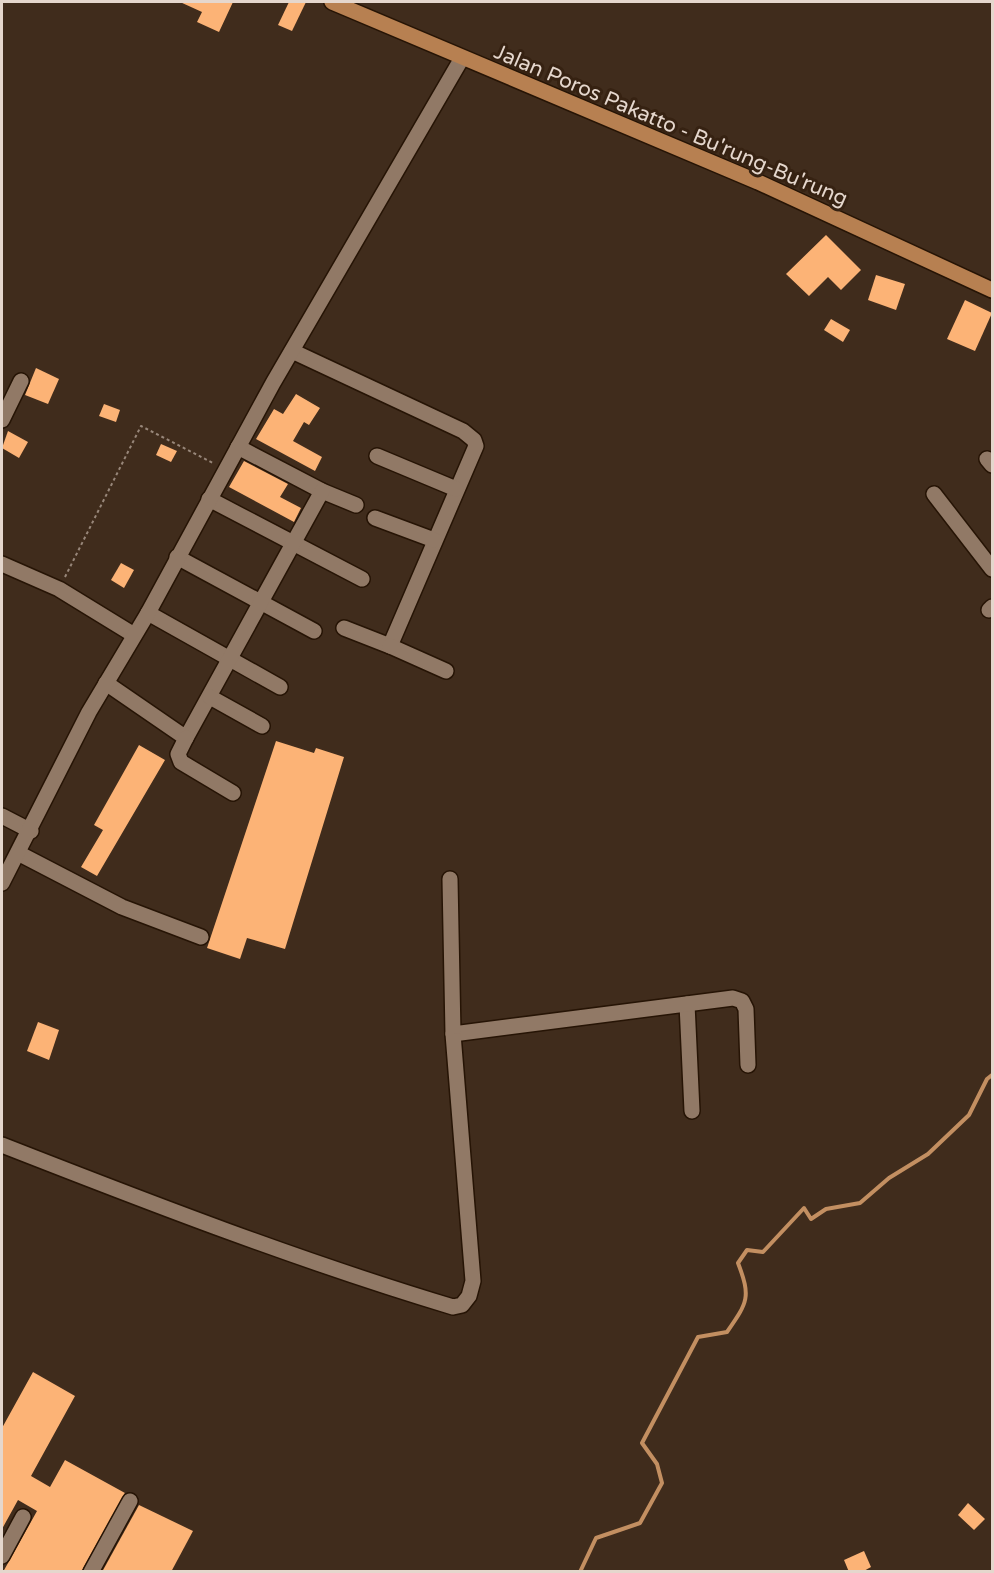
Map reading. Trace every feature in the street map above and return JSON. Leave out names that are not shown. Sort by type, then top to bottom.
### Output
[{"type":"main road","name":"Jalan Poros Pakatto - Bu'rung-Bu'rung","points":[[332,2],[759,182],[993,290]]},
{"type":"street","points":[[2,883],[106,683],[148,613],[209,498],[462,58]]},
{"type":"street","points":[[292,351],[469,434],[476,446],[390,646]]},
{"type":"street","points":[[2,420],[21,381]]},
{"type":"street","points":[[238,447],[322,491],[356,505]]},
{"type":"street","points":[[376,456],[456,489]]},
{"type":"street","points":[[233,793],[181,762],[178,754],[322,491]]},
{"type":"street","points":[[934,494],[993,569]]},
{"type":"street","points":[[209,498],[362,579]]},
{"type":"street","points":[[375,518],[434,540]]},
{"type":"street","points":[[177,557],[314,632]]},
{"type":"street","points":[[2,564],[59,589],[134,635]]},
{"type":"street","points":[[148,613],[280,687]]},
{"type":"street","points":[[344,627],[446,671]]},
{"type":"street","points":[[106,683],[186,738]]},
{"type":"street","points":[[210,697],[262,726]]},
{"type":"street","points":[[2,816],[31,831]]},
{"type":"street","points":[[18,853],[122,907],[201,937]]},
{"type":"street","points":[[2,1145],[247,1238],[453,1307],[462,1305],[469,1296],[473,1281],[453,1034],[450,879]]},
{"type":"street","points":[[453,1034],[729,998],[744,1004],[748,1065]]},
{"type":"street","points":[[687,1004],[692,1111]]},
{"type":"street","points":[[91,1572],[130,1501]]},
{"type":"street","points":[[2,1556],[22,1516]]},
{"type":"path","points":[[59,589],[141,426],[226,470]]},
{"type":"building","points":[[180,2],[233,2],[219,32],[197,22],[202,12]]},
{"type":"building","points":[[289,2],[306,2],[292,31],[278,25]]},
{"type":"building","points":[[826,235],[861,270],[841,290],[828,277],[809,296],[786,274]]},
{"type":"building","points":[[876,275],[905,284],[896,310],[868,300]]},
{"type":"building","points":[[965,300],[992,313],[975,351],[947,339]]},
{"type":"building","points":[[831,319],[850,330],[843,342],[824,330]]},
{"type":"building","points":[[36,368],[59,379],[48,404],[25,395]]},
{"type":"building","points":[[296,394],[320,408],[309,425],[304,422],[293,441],[322,457],[315,471],[256,439],[274,409],[283,414]]},
{"type":"building","points":[[104,404],[120,410],[116,422],[99,416]]},
{"type":"building","points":[[8,431],[28,442],[19,458],[2,448]]},
{"type":"building","points":[[161,444],[177,451],[171,462],[156,455]]},
{"type":"building","points":[[244,461],[288,484],[280,497],[301,508],[294,522],[229,487]]},
{"type":"building","points":[[121,563],[134,570],[124,588],[111,580]]},
{"type":"building","points":[[276,741],[314,753],[316,748],[344,757],[285,949],[247,938],[240,959],[207,948]]},
{"type":"building","points":[[139,745],[165,760],[97,876],[81,867],[103,830],[94,825]]},
{"type":"building","points":[[38,1022],[59,1030],[49,1060],[27,1051]]},
{"type":"building","points":[[33,1372],[75,1396],[31,1476],[50,1487],[65,1460],[125,1493],[81,1572],[3,1572],[37,1511],[18,1500],[2,1529],[2,1428]]},
{"type":"building","points":[[968,1503],[985,1519],[974,1530],[958,1515]]},
{"type":"building","points":[[139,1505],[193,1531],[171,1572],[102,1572]]},
{"type":"building","points":[[864,1551],[871,1567],[862,1572],[849,1572],[844,1560]]},
{"type":"waterway","points":[[580,1572],[596,1538],[640,1523],[662,1483],[657,1464],[642,1443],[698,1337],[727,1332],[743,1306],[746,1292],[738,1263],[747,1250],[763,1252],[804,1208],[811,1219],[826,1209],[860,1203],[889,1178],[928,1154],[969,1115],[987,1079],[992,1075]]}]
